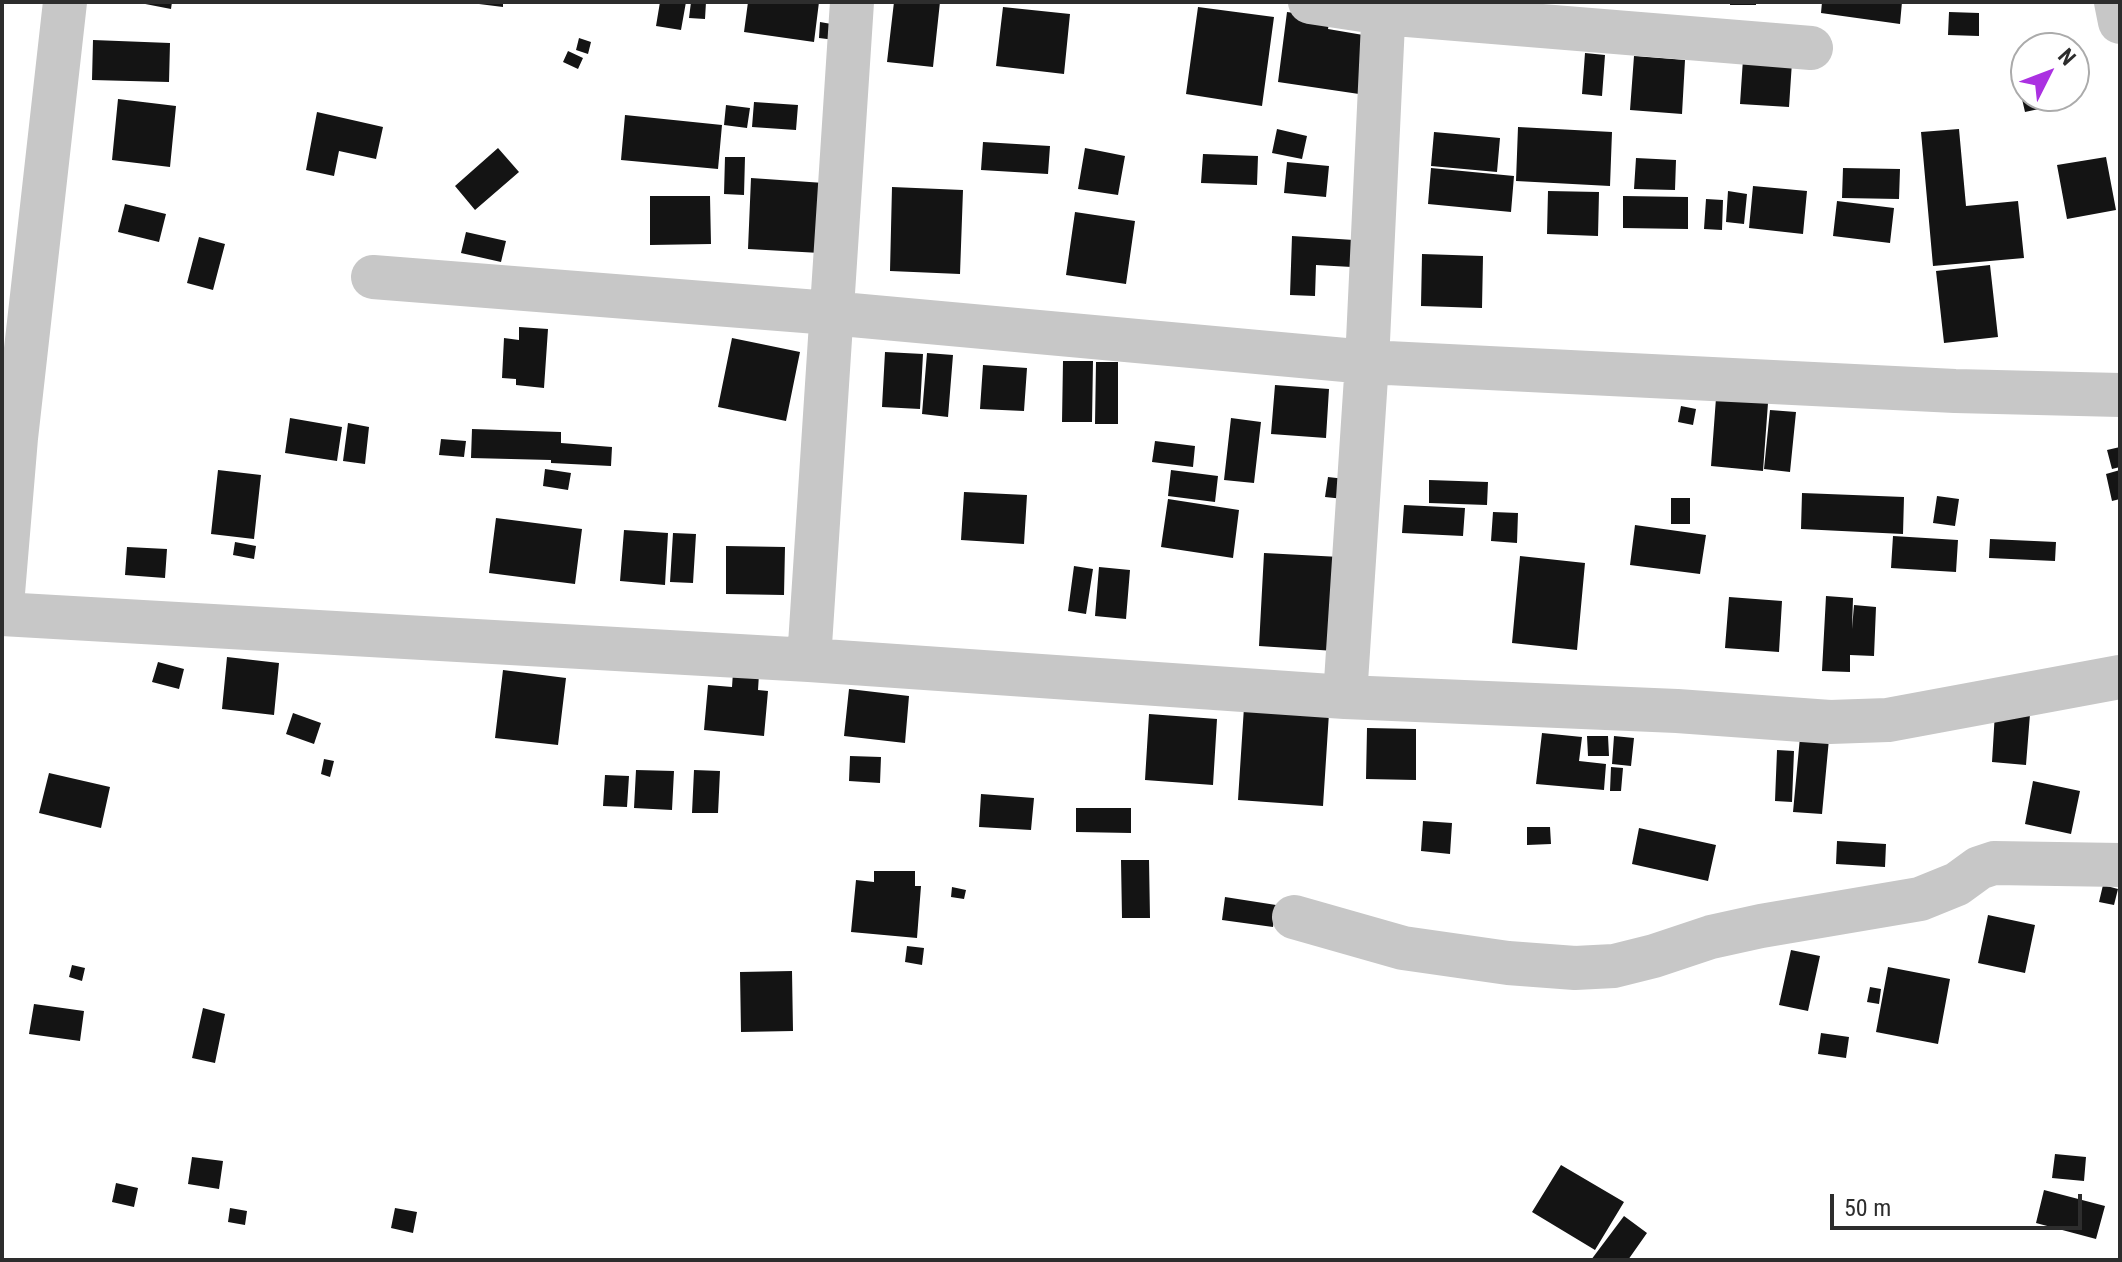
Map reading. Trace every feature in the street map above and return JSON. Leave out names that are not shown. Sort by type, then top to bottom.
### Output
[{"type":"street","points":[[2,605],[16,438],[65,2]]},
{"type":"street","points":[[809,660],[852,2]]},
{"type":"street","points":[[1310,2],[1811,48]]},
{"type":"street","points":[[2116,2],[2120,22]]},
{"type":"street","points":[[1345,697],[1367,362],[1384,7]]},
{"type":"street","points":[[373,277],[830,313],[1367,362],[1955,391],[2120,395]]},
{"type":"street","points":[[2,614],[809,660],[1345,697],[1677,711],[1830,722],[1888,720],[2120,677]]},
{"type":"street","points":[[1294,917],[1403,948],[1508,963],[1575,968],[1614,966],[1711,937],[1761,926],[1920,899],[1957,884],[1979,868],[1994,863],[2120,865]]},
{"type":"building","points":[[135,2],[172,2],[171,9]]},
{"type":"building","points":[[503,2],[503,7],[479,4]]},
{"type":"building","points":[[660,2],[686,2],[681,30],[656,26]]},
{"type":"building","points":[[691,2],[706,2],[705,19],[689,18]]},
{"type":"building","points":[[748,2],[819,2],[814,42],[744,32]]},
{"type":"building","points":[[894,2],[940,2],[933,67],[887,62]]},
{"type":"building","points":[[1730,2],[1756,2],[1756,5],[1730,5]]},
{"type":"building","points":[[1822,2],[1902,2],[1900,24],[1821,13]]},
{"type":"building","points":[[1003,7],[1070,14],[1064,74],[996,66]]},
{"type":"building","points":[[1198,7],[1274,17],[1262,106],[1186,94]]},
{"type":"building","points":[[1287,12],[1330,18],[1328,29],[1369,36],[1359,94],[1278,82]]},
{"type":"building","points":[[1949,12],[1979,13],[1979,36],[1948,35]]},
{"type":"building","points":[[820,22],[837,25],[835,40],[819,38]]},
{"type":"building","points":[[579,38],[591,42],[588,54],[576,50]]},
{"type":"building","points":[[93,40],[170,43],[169,82],[92,80]]},
{"type":"building","points":[[568,51],[583,58],[578,69],[563,62]]},
{"type":"building","points":[[1585,53],[1605,55],[1602,96],[1582,94]]},
{"type":"building","points":[[1634,56],[1685,60],[1682,114],[1630,110]]},
{"type":"building","points":[[1743,59],[1792,62],[1789,107],[1740,104]]},
{"type":"building","points":[[118,99],[176,106],[170,167],[112,160]]},
{"type":"building","points":[[754,102],[798,105],[796,130],[752,127]]},
{"type":"building","points":[[726,105],[750,108],[747,128],[724,125]]},
{"type":"building","points":[[317,112],[383,127],[376,159],[339,151],[334,176],[306,170]]},
{"type":"building","points":[[625,115],[722,125],[718,169],[621,160]]},
{"type":"building","points":[[1518,127],[1612,132],[1610,186],[1516,181]]},
{"type":"building","points":[[1277,129],[1307,136],[1302,159],[1272,153]]},
{"type":"building","points":[[1959,129],[1966,206],[2018,201],[2024,258],[1933,266],[1921,132]]},
{"type":"building","points":[[1434,132],[1500,138],[1497,172],[1431,166]]},
{"type":"building","points":[[983,142],[1050,146],[1048,174],[981,170]]},
{"type":"building","points":[[498,148],[519,172],[475,210],[455,186]]},
{"type":"building","points":[[1085,148],[1125,156],[1118,195],[1078,189]]},
{"type":"building","points":[[1203,154],[1258,156],[1257,185],[1201,183]]},
{"type":"building","points":[[725,157],[745,157],[744,195],[724,194]]},
{"type":"building","points":[[2106,157],[2116,210],[2067,219],[2057,165]]},
{"type":"building","points":[[1636,158],[1676,160],[1675,190],[1634,189]]},
{"type":"building","points":[[1287,162],[1329,166],[1326,197],[1284,193]]},
{"type":"building","points":[[1431,168],[1514,176],[1511,212],[1428,204]]},
{"type":"building","points":[[1843,168],[1900,169],[1899,199],[1842,198]]},
{"type":"building","points":[[751,178],[824,183],[820,253],[748,249]]},
{"type":"building","points":[[1753,186],[1807,191],[1803,234],[1749,228]]},
{"type":"building","points":[[892,187],[963,190],[960,274],[890,271]]},
{"type":"building","points":[[1548,191],[1599,192],[1598,236],[1547,234]]},
{"type":"building","points":[[1728,191],[1747,194],[1744,224],[1726,222]]},
{"type":"building","points":[[650,196],[710,196],[711,244],[650,245]]},
{"type":"building","points":[[1623,196],[1688,197],[1688,229],[1623,228]]},
{"type":"building","points":[[1706,199],[1723,200],[1722,230],[1704,229]]},
{"type":"building","points":[[1837,201],[1894,208],[1890,243],[1833,236]]},
{"type":"building","points":[[125,204],[166,214],[159,242],[118,232]]},
{"type":"building","points":[[1075,212],[1135,221],[1126,284],[1066,275]]},
{"type":"building","points":[[466,232],[506,241],[501,262],[461,253]]},
{"type":"building","points":[[1292,236],[1354,240],[1352,267],[1316,265],[1315,296],[1290,295]]},
{"type":"building","points":[[199,237],[225,244],[213,290],[187,283]]},
{"type":"building","points":[[1422,254],[1483,256],[1482,308],[1421,306]]},
{"type":"building","points":[[1990,265],[1998,337],[1944,343],[1936,271]]},
{"type":"building","points":[[519,327],[548,329],[544,388],[516,385],[516,379],[502,378],[504,338],[519,340]]},
{"type":"building","points":[[732,338],[800,352],[786,421],[718,407]]},
{"type":"building","points":[[885,352],[923,354],[920,409],[882,407]]},
{"type":"building","points":[[927,353],[953,355],[948,417],[922,414]]},
{"type":"building","points":[[1063,361],[1093,361],[1092,422],[1062,422]]},
{"type":"building","points":[[1096,362],[1118,362],[1118,424],[1095,424]]},
{"type":"building","points":[[983,365],[1027,368],[1024,411],[980,409]]},
{"type":"building","points":[[1275,385],[1329,389],[1326,438],[1271,434]]},
{"type":"building","points":[[1716,398],[1768,403],[1763,471],[1711,466]]},
{"type":"building","points":[[1681,406],[1696,409],[1693,425],[1678,422]]},
{"type":"building","points":[[1770,410],[1796,412],[1790,472],[1764,469]]},
{"type":"building","points":[[290,418],[342,427],[337,461],[285,453]]},
{"type":"building","points":[[1231,418],[1261,422],[1254,483],[1224,480]]},
{"type":"building","points":[[348,423],[369,427],[365,464],[343,461]]},
{"type":"building","points":[[472,429],[561,432],[561,443],[612,447],[611,466],[551,463],[551,460],[471,458]]},
{"type":"building","points":[[441,439],[466,441],[464,457],[439,455]]},
{"type":"building","points":[[1155,441],[1195,446],[1193,467],[1152,462]]},
{"type":"building","points":[[2120,447],[2120,467],[2112,469],[2107,450]]},
{"type":"building","points":[[545,469],[571,473],[568,490],[543,486]]},
{"type":"building","points":[[218,470],[261,475],[254,539],[211,534]]},
{"type":"building","points":[[1171,470],[1218,476],[1215,502],[1168,496]]},
{"type":"building","points":[[2120,470],[2120,499],[2112,501],[2106,474]]},
{"type":"building","points":[[1328,477],[1345,479],[1344,499],[1325,497]]},
{"type":"building","points":[[1429,480],[1488,482],[1487,505],[1429,503]]},
{"type":"building","points":[[964,492],[1027,495],[1024,544],[961,540]]},
{"type":"building","points":[[1802,493],[1904,497],[1903,534],[1801,529]]},
{"type":"building","points":[[1937,496],[1959,499],[1955,526],[1933,523]]},
{"type":"building","points":[[1671,498],[1690,498],[1690,524],[1671,524]]},
{"type":"building","points":[[1168,499],[1239,510],[1233,558],[1161,547]]},
{"type":"building","points":[[1404,505],[1465,508],[1463,536],[1402,533]]},
{"type":"building","points":[[1493,512],[1518,513],[1517,543],[1491,541]]},
{"type":"building","points":[[496,518],[582,529],[575,584],[489,573]]},
{"type":"building","points":[[1635,525],[1706,535],[1700,574],[1630,565]]},
{"type":"building","points":[[624,530],[668,533],[665,585],[620,581]]},
{"type":"building","points":[[673,533],[696,534],[693,583],[670,582]]},
{"type":"building","points":[[1893,536],[1958,540],[1956,572],[1891,568]]},
{"type":"building","points":[[1990,539],[2056,542],[2055,561],[1989,558]]},
{"type":"building","points":[[235,542],[256,546],[254,559],[233,555]]},
{"type":"building","points":[[726,546],[785,547],[784,595],[726,594]]},
{"type":"building","points":[[127,547],[167,549],[165,578],[125,575]]},
{"type":"building","points":[[1264,553],[1340,557],[1335,651],[1259,646]]},
{"type":"building","points":[[1520,556],[1585,563],[1577,650],[1512,643]]},
{"type":"building","points":[[1074,566],[1093,569],[1086,614],[1068,611]]},
{"type":"building","points":[[1099,567],[1130,570],[1126,619],[1095,616]]},
{"type":"building","points":[[1826,596],[1853,598],[1852,629],[1854,605],[1876,607],[1874,656],[1850,655],[1850,672],[1822,671]]},
{"type":"building","points":[[1729,597],[1782,601],[1779,652],[1725,648]]},
{"type":"building","points":[[227,657],[279,663],[274,715],[222,709]]},
{"type":"building","points":[[158,662],[184,669],[179,689],[152,682]]},
{"type":"building","points":[[503,670],[566,678],[558,745],[495,738]]},
{"type":"building","points":[[733,672],[759,674],[758,690],[768,691],[764,736],[704,730],[708,685],[732,687]]},
{"type":"building","points":[[849,689],[909,696],[905,743],[844,736]]},
{"type":"building","points":[[1244,707],[1329,713],[1323,806],[1238,800]]},
{"type":"building","points":[[1995,712],[2030,714],[2026,765],[1992,762]]},
{"type":"building","points":[[293,713],[321,723],[314,744],[286,734]]},
{"type":"building","points":[[1149,714],[1217,719],[1213,785],[1145,780]]},
{"type":"building","points":[[1367,728],[1416,729],[1416,780],[1366,779]]},
{"type":"building","points":[[1542,733],[1582,737],[1579,761],[1606,764],[1604,790],[1536,784]]},
{"type":"building","points":[[1587,736],[1608,736],[1609,756],[1588,756]]},
{"type":"building","points":[[1614,736],[1634,738],[1631,766],[1612,764]]},
{"type":"building","points":[[1800,737],[1829,739],[1822,814],[1793,812]]},
{"type":"building","points":[[1777,750],[1794,751],[1792,802],[1775,801]]},
{"type":"building","points":[[850,756],[881,757],[880,783],[849,781]]},
{"type":"building","points":[[324,759],[334,761],[330,777],[321,774]]},
{"type":"building","points":[[1611,767],[1623,768],[1621,791],[1610,791]]},
{"type":"building","points":[[636,770],[674,771],[672,810],[634,808]]},
{"type":"building","points":[[694,770],[720,771],[718,813],[692,813]]},
{"type":"building","points":[[49,773],[110,787],[101,828],[39,813]]},
{"type":"building","points":[[605,775],[629,776],[627,807],[603,806]]},
{"type":"building","points":[[2033,781],[2080,791],[2071,834],[2025,824]]},
{"type":"building","points":[[981,794],[1034,798],[1031,830],[979,827]]},
{"type":"building","points":[[1076,808],[1131,808],[1131,833],[1076,832]]},
{"type":"building","points":[[1423,821],[1452,823],[1450,854],[1421,851]]},
{"type":"building","points":[[1527,827],[1550,827],[1551,844],[1527,845]]},
{"type":"building","points":[[1639,828],[1716,845],[1708,881],[1632,864]]},
{"type":"building","points":[[1837,841],[1886,844],[1885,867],[1836,864]]},
{"type":"building","points":[[1121,860],[1149,860],[1150,918],[1122,918]]},
{"type":"building","points":[[874,871],[915,871],[915,886],[921,886],[917,938],[851,932],[856,880],[874,882]]},
{"type":"building","points":[[2103,885],[2118,889],[2114,905],[2099,902]]},
{"type":"building","points":[[952,887],[966,890],[964,899],[951,897]]},
{"type":"building","points":[[1225,897],[1276,905],[1273,927],[1222,920]]},
{"type":"building","points":[[1988,915],[2035,925],[2025,973],[1978,963]]},
{"type":"building","points":[[907,946],[924,948],[922,965],[905,962]]},
{"type":"building","points":[[1791,950],[1820,956],[1808,1011],[1779,1005]]},
{"type":"building","points":[[72,965],[85,968],[82,981],[69,977]]},
{"type":"building","points":[[1888,967],[1950,979],[1938,1044],[1876,1032]]},
{"type":"building","points":[[792,971],[793,1031],[741,1032],[740,972]]},
{"type":"building","points":[[1870,987],[1881,989],[1879,1004],[1867,1002]]},
{"type":"building","points":[[34,1004],[84,1011],[80,1041],[29,1034]]},
{"type":"building","points":[[203,1008],[225,1014],[215,1063],[192,1058]]},
{"type":"building","points":[[1821,1033],[1849,1037],[1846,1058],[1818,1054]]},
{"type":"building","points":[[2055,1154],[2086,1157],[2084,1181],[2052,1178]]},
{"type":"building","points":[[192,1157],[223,1161],[219,1189],[188,1184]]},
{"type":"building","points":[[1561,1165],[1624,1202],[1595,1250],[1532,1212]]},
{"type":"building","points":[[116,1183],[138,1188],[134,1207],[112,1202]]},
{"type":"building","points":[[2044,1190],[2105,1206],[2096,1239],[2036,1223]]},
{"type":"building","points":[[230,1208],[247,1211],[245,1225],[228,1222]]},
{"type":"building","points":[[395,1208],[417,1212],[413,1233],[391,1228]]},
{"type":"building","points":[[1624,1216],[1647,1233],[1628,1260],[1591,1260]]}]
